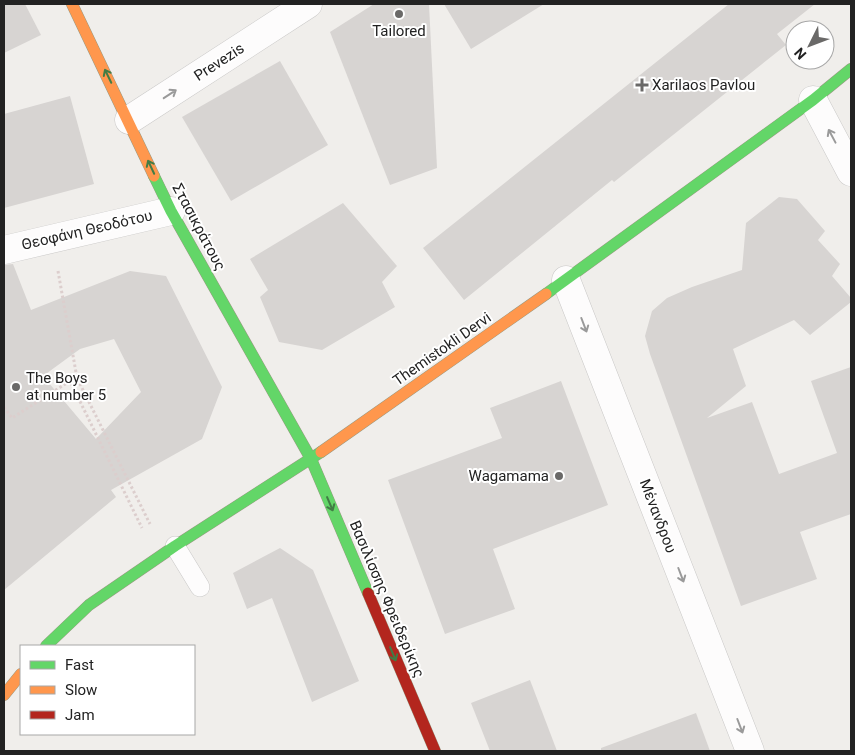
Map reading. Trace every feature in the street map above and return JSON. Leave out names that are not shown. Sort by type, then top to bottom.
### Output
[{"type":"main road","name":"Στασικράτους","points":[[72,4],[171,211],[311,459]]},
{"type":"main road","name":"Themistokli Dervi","points":[[47,645],[89,605],[175,546],[311,459],[566,280],[813,100],[851,69]]},
{"type":"main road","name":"Βασιλίσσης Φρειδερίκης","points":[[311,459],[435,751]]},
{"type":"main road","points":[[4,695],[20,675]]},
{"type":"street","name":"Prevezis","points":[[129,120],[308,4]]},
{"type":"street","points":[[813,100],[851,172]]},
{"type":"street","name":"Θεοφάνη Θεοδότου","points":[[4,250],[171,211]]},
{"type":"street","name":"Μένανδρου","points":[[566,280],[750,751]]},
{"type":"lane","points":[[175,546],[200,587]]},
{"type":"path","points":[[4,407],[12,418],[70,381],[143,529],[151,524],[77,378],[52,239]]},
{"type":"building","points":[[4,4],[25,4],[41,35],[4,53]]},
{"type":"building","points":[[374,4],[429,4],[437,168],[390,185],[330,32]]},
{"type":"building","points":[[444,4],[544,4],[471,49]]},
{"type":"building","points":[[729,4],[815,4],[795,20],[785,20],[785,28],[777,34],[785,46],[614,182],[612,180],[464,300],[423,248]]},
{"type":"building","points":[[280,61],[328,145],[231,201],[182,117]]},
{"type":"building","points":[[70,96],[94,184],[4,208],[4,114]]},
{"type":"building","points":[[779,197],[797,199],[825,231],[818,240],[840,264],[832,276],[851,298],[851,302],[810,335],[794,320],[733,349],[746,386],[707,418],[752,402],[779,474],[837,453],[811,381],[851,367],[851,514],[800,532],[817,579],[741,606],[645,336],[652,311],[667,298],[692,287],[742,270],[746,223]]},
{"type":"building","points":[[343,203],[397,266],[382,282],[395,307],[322,350],[279,342],[260,297],[268,290],[250,259]]},
{"type":"building","points":[[13,264],[31,310],[130,271],[166,276],[222,387],[202,439],[111,490],[116,497],[4,590],[4,265]],"holes":[[[114,339],[141,392],[96,439],[43,376],[80,349]]]},
{"type":"building","points":[[561,381],[608,505],[493,549],[515,609],[445,634],[388,480],[502,438],[490,408]]},
{"type":"building","points":[[280,548],[313,570],[359,681],[312,702],[272,598],[247,609],[233,573]]},
{"type":"building","points":[[530,680],[557,751],[490,751],[471,703]]},
{"type":"building","points":[[696,713],[710,751],[601,751],[601,748]]},
{"type":"traffic: fast","points":[[546,294],[813,100],[851,69]]},
{"type":"traffic: fast","points":[[154,176],[171,211],[311,459],[368,593]]},
{"type":"traffic: fast","points":[[47,645],[89,605],[175,546],[321,452]]},
{"type":"traffic: slow","points":[[72,4],[154,176]]},
{"type":"traffic: slow","points":[[321,452],[546,294]]},
{"type":"traffic: slow","points":[[4,695],[20,675]]},
{"type":"traffic: jam","points":[[368,593],[435,751]]},
{"type":"place","name":"Tailored","points":[[399,14]]},
{"type":"place","name":"Xarilaos Pavlou","points":[[642,85]]},
{"type":"place","name":"The Boys at number 5","points":[[16,387]]},
{"type":"place","name":"Wagamama","points":[[559,476]]}]
